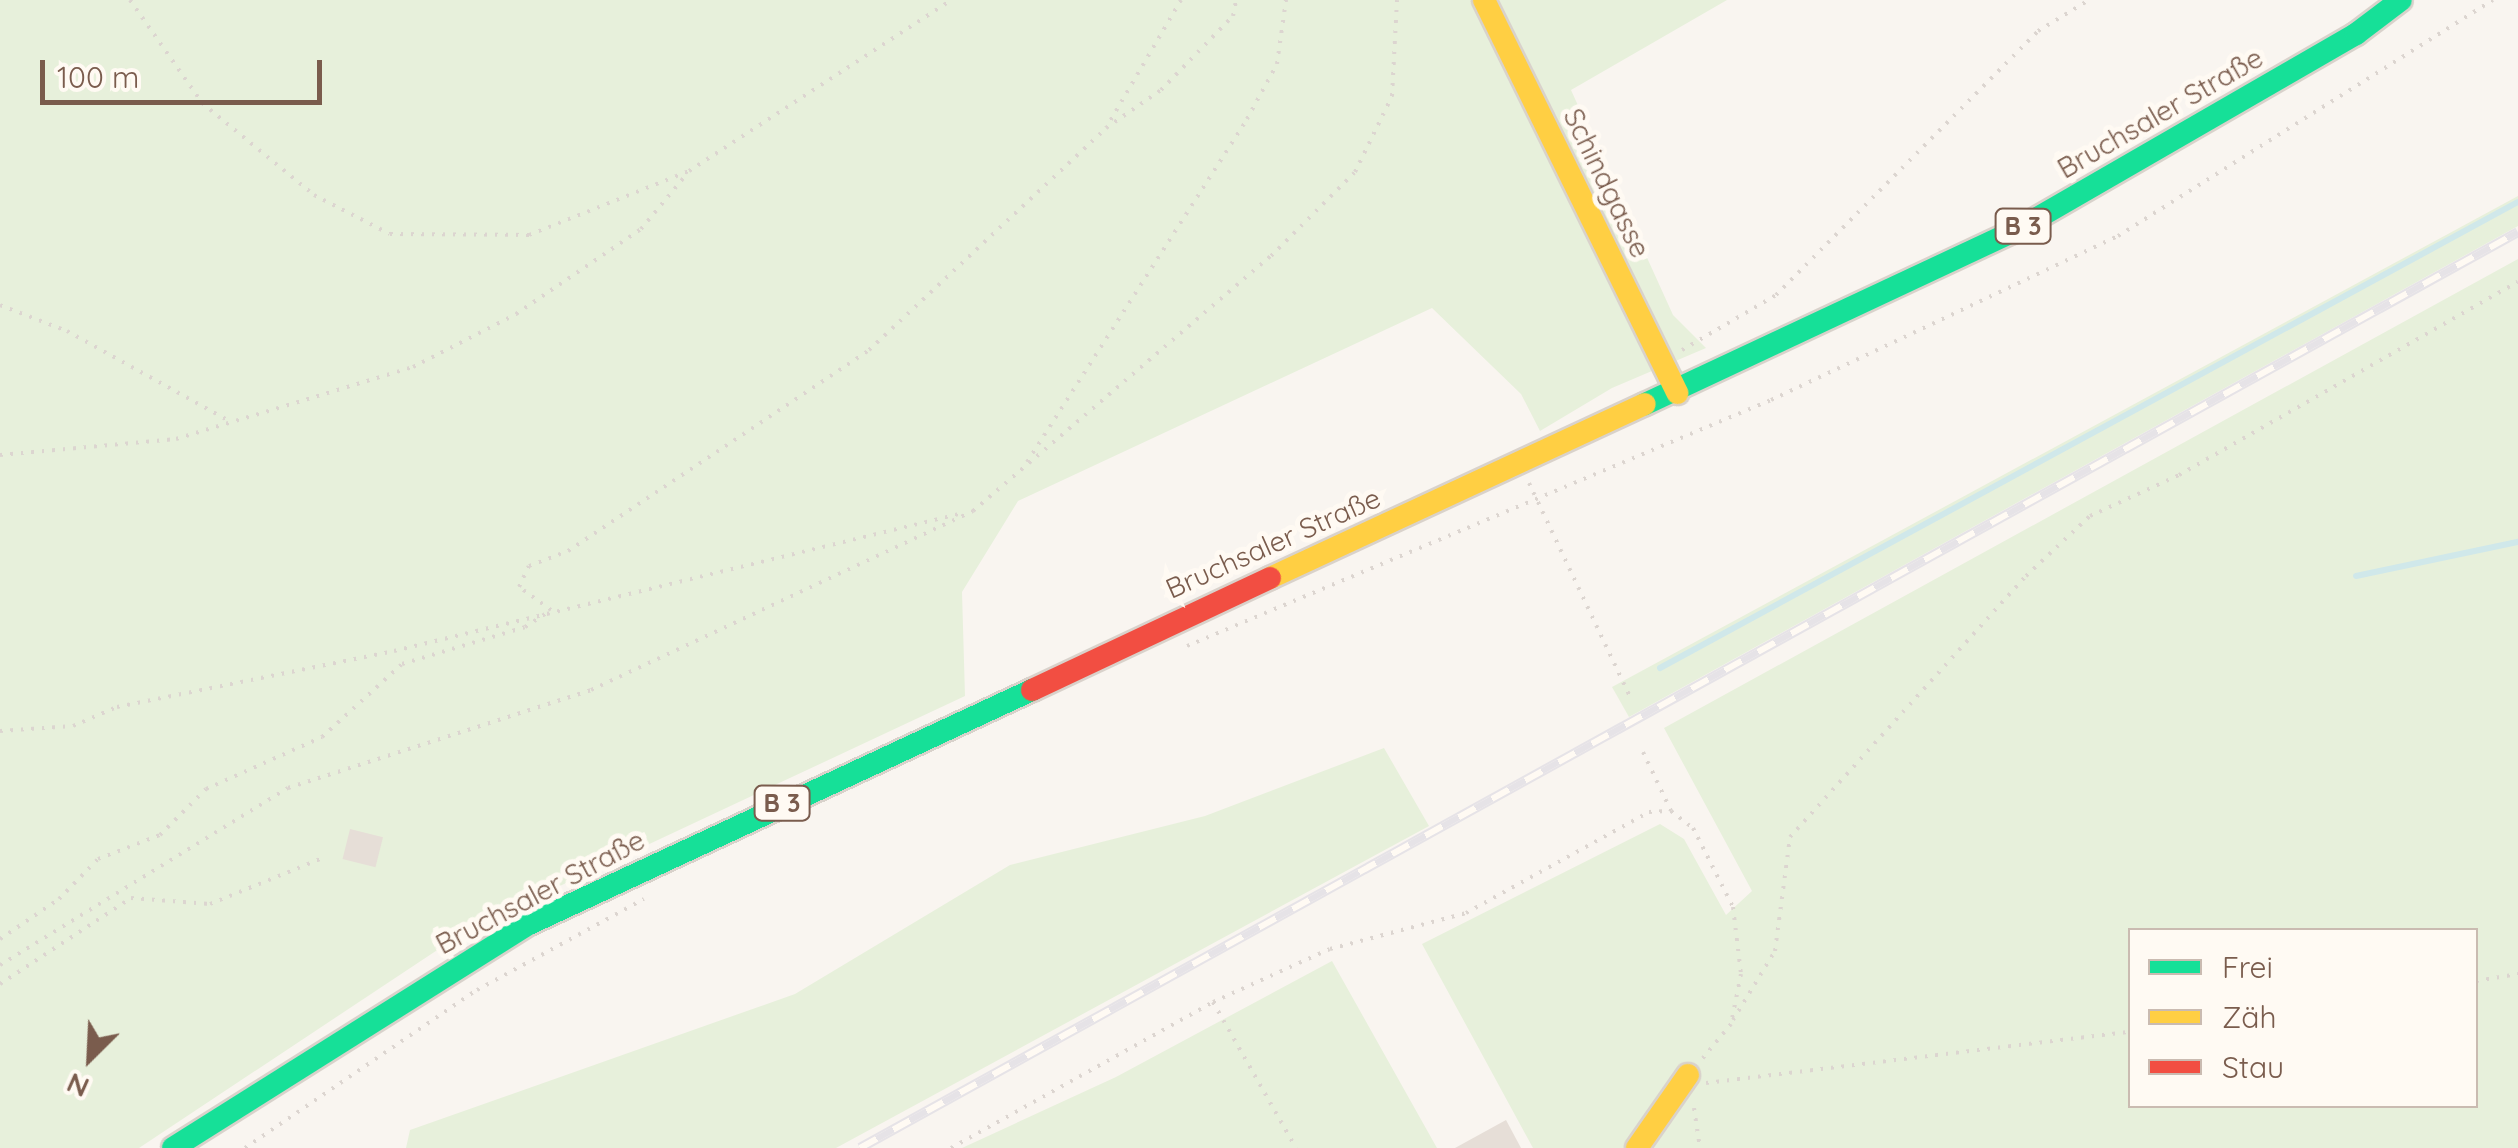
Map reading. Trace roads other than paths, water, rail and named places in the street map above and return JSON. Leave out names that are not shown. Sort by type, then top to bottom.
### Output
[{"type":"main road","name":"Schindgasse","points":[[1484,0],[1677,393]]},
{"type":"main road","name":"Bruchsaler Straße","points":[[172,1148],[529,924],[988,704],[1520,466],[2012,232],[2356,34],[2401,0]]},
{"type":"main road","points":[[1637,1148],[1688,1075]]},
{"type":"waterway","points":[[1660,668],[2518,202]]},
{"type":"waterway","points":[[2356,576],[2518,542]]},
{"type":"railway","points":[[860,1148],[2518,232]]}]
